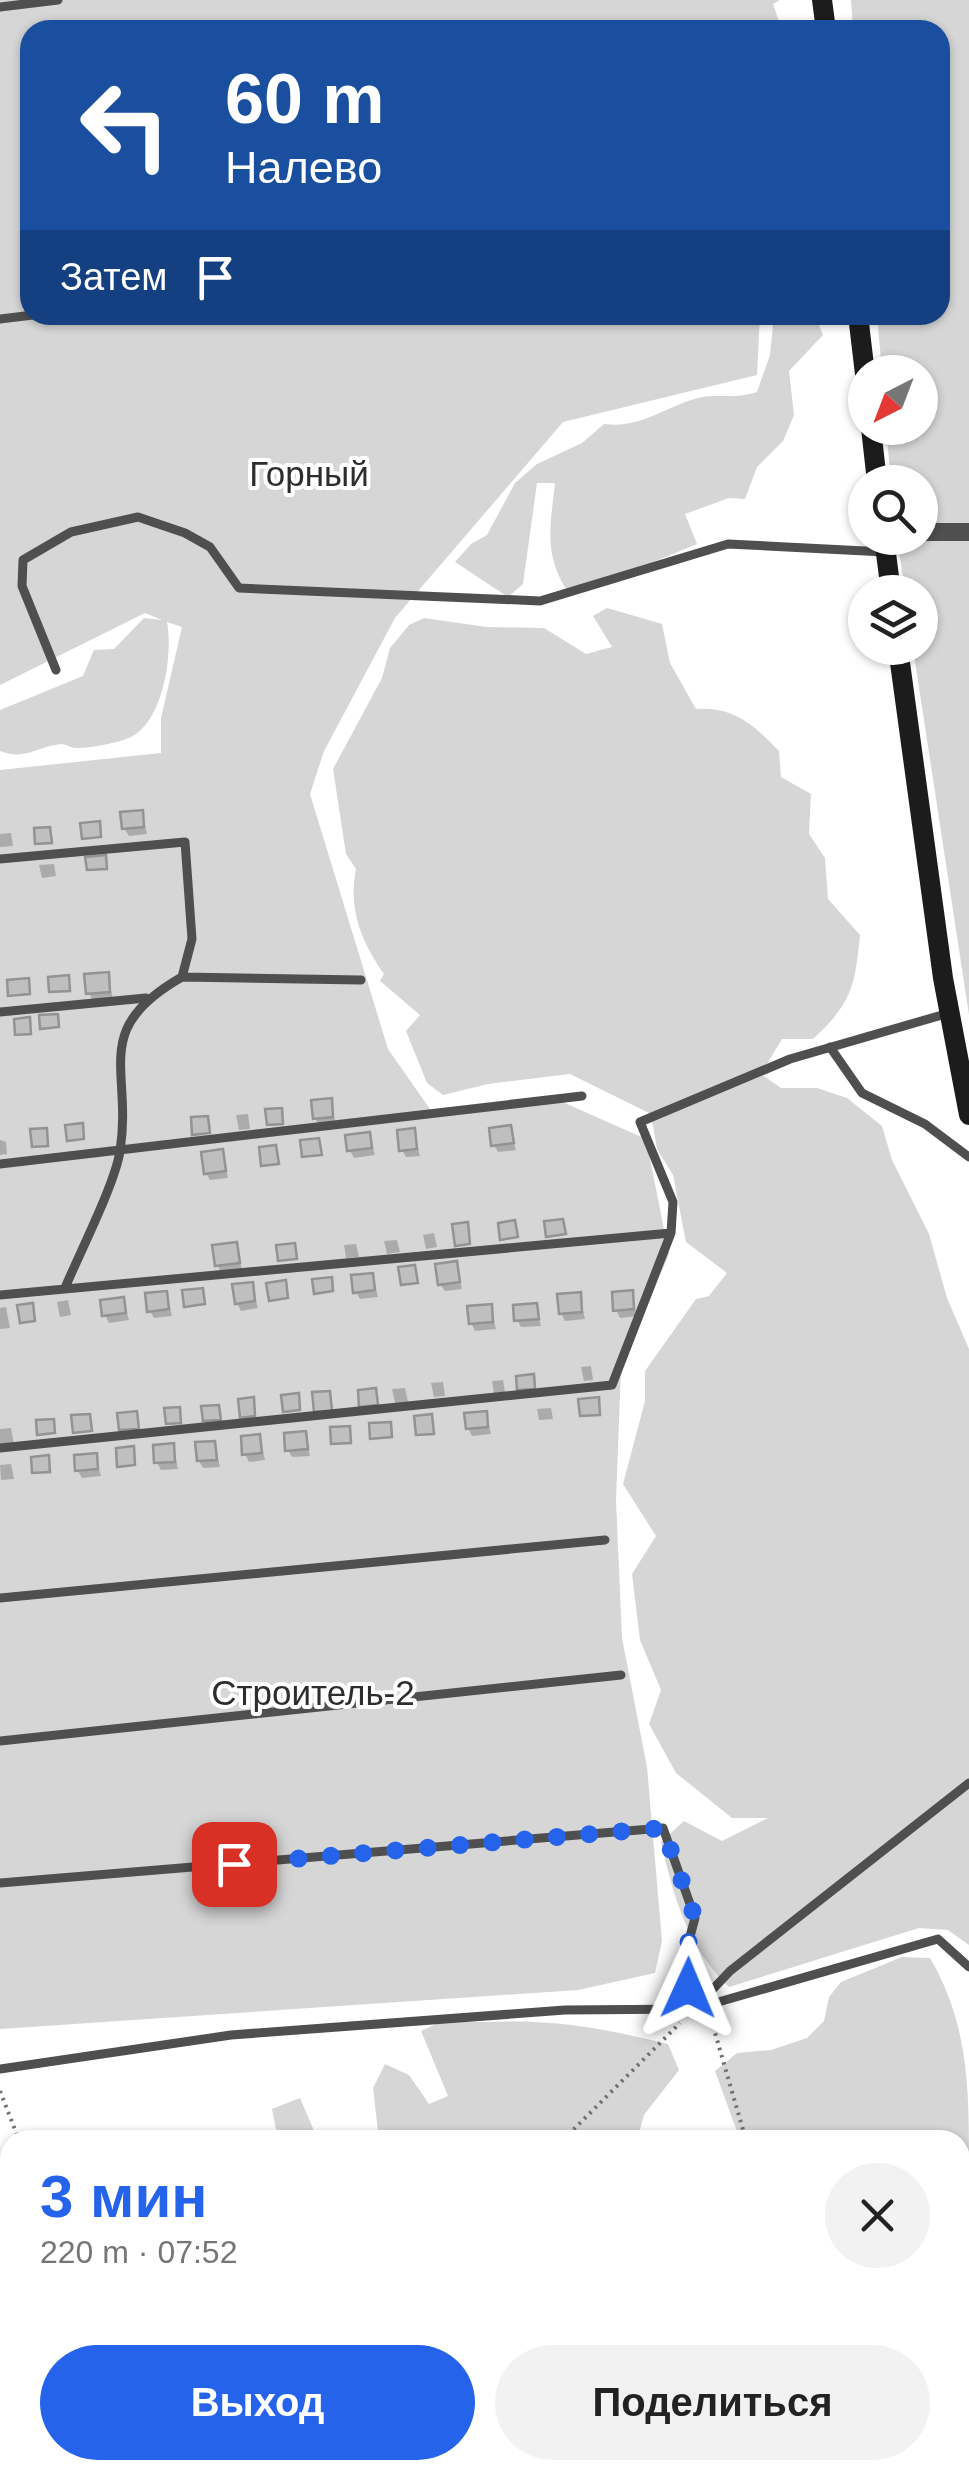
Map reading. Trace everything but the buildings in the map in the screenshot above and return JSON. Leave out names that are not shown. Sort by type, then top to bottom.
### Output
[{"type":"main road","points":[[859,325],[863,355]]},
{"type":"main road","points":[[900,665],[949,1013],[968,1102]]},
{"type":"street","points":[[938,532],[969,532]]},
{"type":"lane","points":[[0,7],[58,0]]},
{"type":"lane","points":[[56,670],[22,586],[23,560],[71,532],[138,517],[185,532],[210,547],[239,588],[540,601],[728,544],[848,545]]},
{"type":"lane","points":[[0,860],[185,842],[192,939],[182,977]]},
{"type":"lane","points":[[0,1012],[146,998],[182,977],[362,980]]},
{"type":"lane","points":[[65,1288],[120,1152],[118,1047],[146,998]]},
{"type":"lane","points":[[0,1448],[612,1386],[671,1233],[672,1202],[640,1122],[790,1059],[949,1013]]},
{"type":"lane","points":[[830,1048],[862,1093],[925,1124],[969,1157]]},
{"type":"lane","points":[[0,1164],[582,1096]]},
{"type":"lane","points":[[0,1295],[671,1233]]},
{"type":"lane","points":[[0,1598],[605,1540]]},
{"type":"lane","points":[[0,1741],[621,1676]]},
{"type":"lane","points":[[694,2009],[730,1971],[969,1783]]},
{"type":"lane","points":[[0,1884],[663,1828],[695,1918],[682,1966],[694,2009]]},
{"type":"lane","points":[[0,2068],[231,2034],[565,2010],[694,2009],[938,1939],[969,1968]]},
{"type":"path","points":[[708,2005],[743,2130]]},
{"type":"path","points":[[573,2130],[694,2009]]},
{"type":"path","points":[[0,2091],[14,2130]]},
{"type":"green space","name":"Строитель-2","points":[[0,0],[780,0],[773,4],[779,20],[20,20],[20,325],[760,325],[757,375],[563,422],[395,618],[324,751],[310,794],[388,1049],[432,1112],[558,1100],[646,1139],[669,1254],[621,1367],[616,1501],[622,1638],[647,1767],[662,1941],[655,1973],[578,1990],[0,2029],[0,770],[161,753],[161,718],[182,627],[167,622],[169,651],[164,685],[151,716],[131,737],[89,747],[61,744],[9,754],[0,751],[0,710],[83,676],[94,650],[114,649],[144,618],[162,620],[145,613],[0,685]]},
{"type":"green space","points":[[851,0],[969,0],[969,1015],[916,665],[938,665],[938,575],[902,575],[900,555],[938,555],[938,465],[889,465],[888,445],[938,445],[938,355],[881,355],[878,325],[950,325],[950,20],[852,20]]},
{"type":"green space","points":[[773,325],[819,325],[823,335],[789,371],[794,415],[783,441],[757,467],[745,499],[729,498],[685,514],[697,544],[571,596],[552,555],[550,529],[555,483],[537,483],[523,584],[508,597],[455,562],[471,544],[487,535],[515,483],[537,464],[582,443],[604,424],[643,420],[702,397],[757,392],[770,355]]},
{"type":"green space","points":[[607,608],[662,624],[670,663],[696,709],[733,714],[779,751],[781,777],[811,794],[809,834],[825,858],[828,899],[860,935],[853,981],[844,1004],[813,1039],[782,1039],[761,1074],[781,1088],[817,1088],[847,1098],[882,1126],[892,1160],[929,1234],[947,1298],[969,1349],[969,1945],[948,1930],[919,1928],[729,1987],[703,1956],[677,1901],[661,1842],[684,1821],[722,1841],[768,1818],[732,1818],[676,1773],[649,1724],[661,1690],[640,1640],[632,1574],[656,1536],[623,1484],[645,1401],[645,1371],[696,1299],[709,1296],[727,1273],[686,1242],[673,1175],[657,1149],[651,1114],[570,1074],[488,1084],[443,1095],[427,1083],[406,1031],[420,1015],[380,981],[384,974],[358,924],[354,898],[356,869],[346,854],[333,769],[382,678],[390,648],[409,625],[424,618],[487,627],[544,628],[586,654],[612,647],[593,616]]},
{"type":"green space","points":[[902,1957],[930,1958],[953,2008],[959,2033],[967,2084],[968,2130],[736,2130],[715,2071],[737,2053],[771,2050],[807,2038],[824,2021],[829,1997],[841,1982]]},
{"type":"green space","points":[[447,2019],[585,2027],[668,2044],[679,2070],[644,2115],[640,2130],[378,2130],[373,2088],[385,2064],[409,2075],[429,2104],[448,2096],[421,2031]]},
{"type":"green space","points":[[300,2098],[314,2130],[276,2130],[272,2109]]},
{"type":"route","points":[[234,1864],[663,1828],[695,1918],[682,1966],[688,1988]]},
{"type":"park label","name":"Горный","points":[[309,474]]}]
